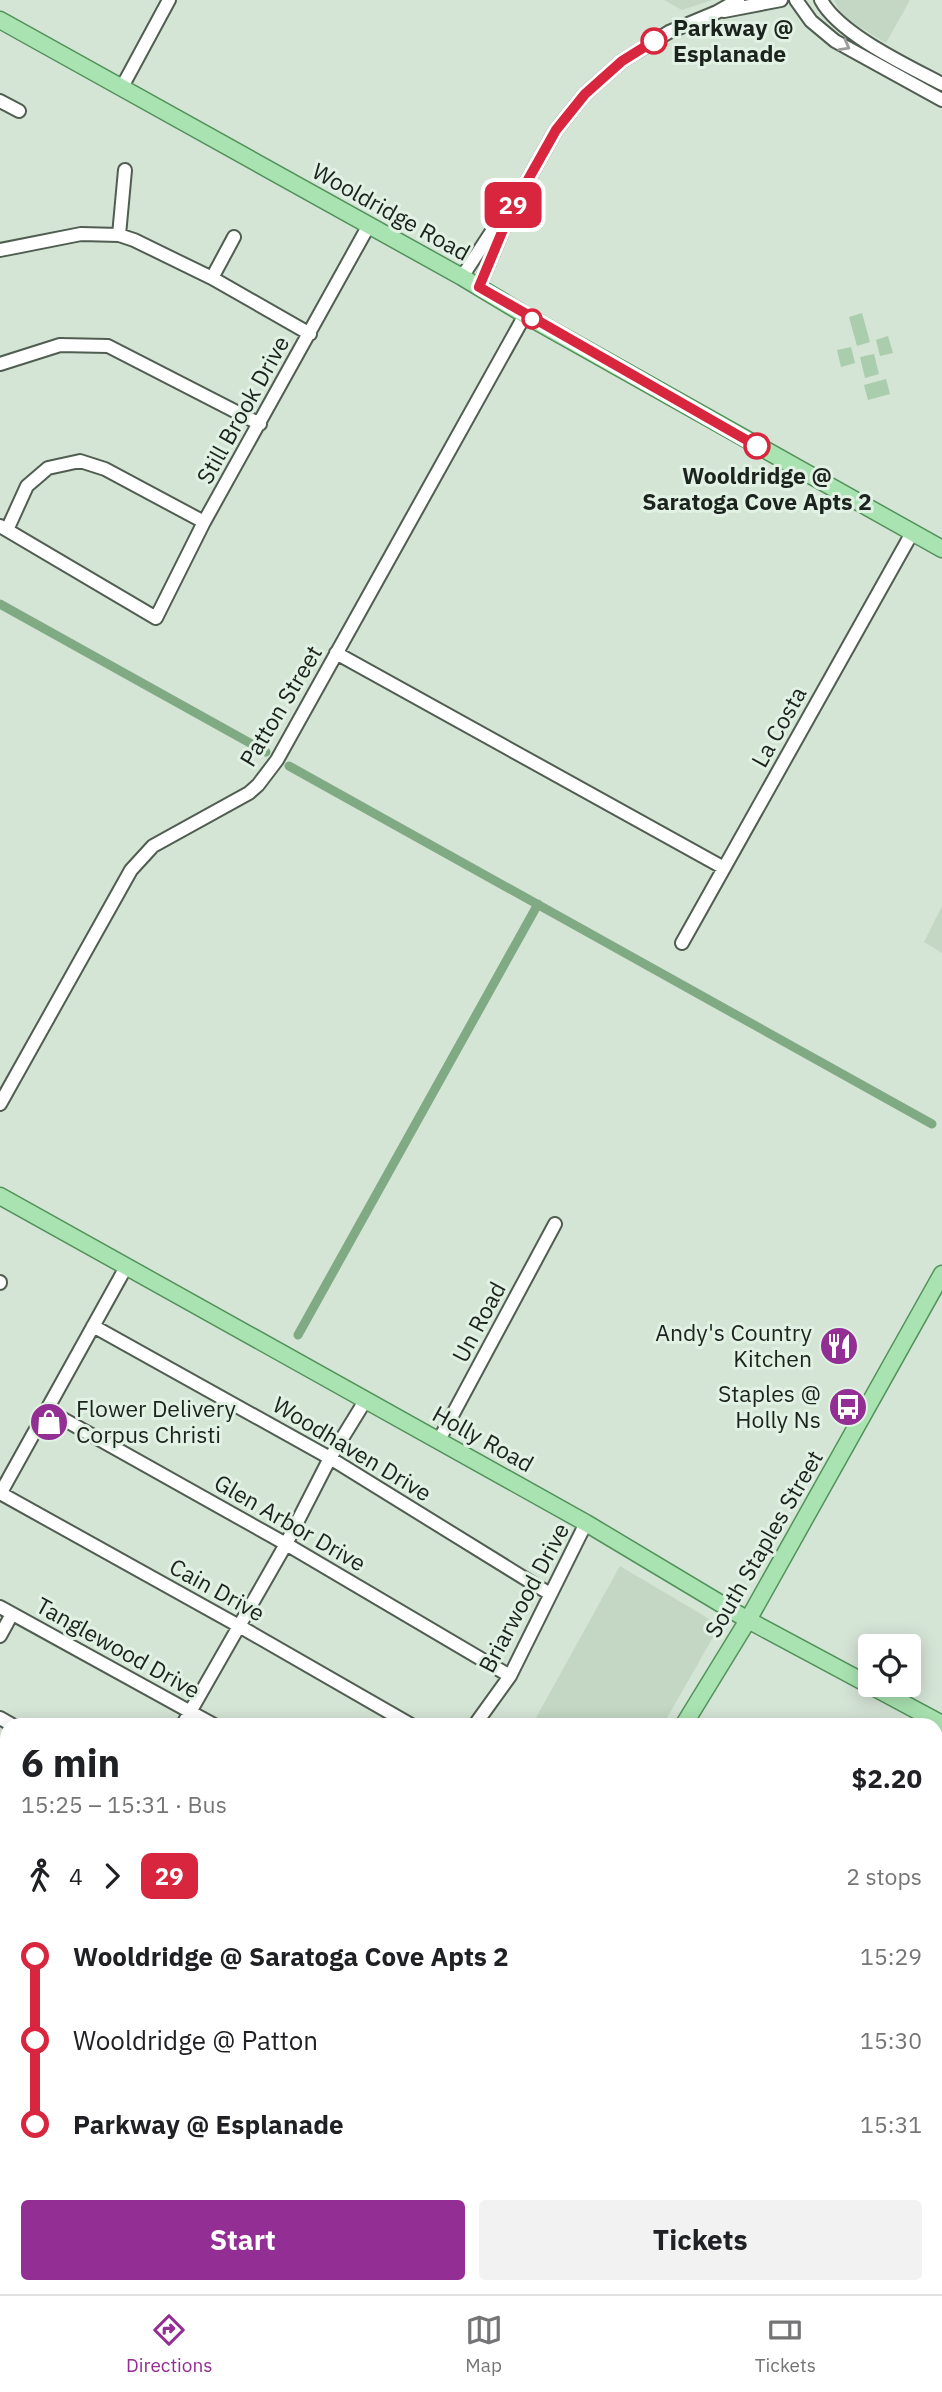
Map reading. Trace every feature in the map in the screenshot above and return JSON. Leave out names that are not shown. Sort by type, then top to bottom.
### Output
[{"type":"main road","name":"Wooldridge Road","points":[[0,20],[462,277],[942,549]]},
{"type":"main road","name":"Holly Road","points":[[0,1196],[586,1523],[748,1620],[931,1718]]},
{"type":"main road","name":"South Staples Street","points":[[688,1718],[748,1620],[942,1274]]},
{"type":"street","points":[[122,87],[169,0]]},
{"type":"street","points":[[479,287],[512,208],[556,130],[585,94],[631,55],[669,32],[738,0]]},
{"type":"street","points":[[717,12],[781,0]]},
{"type":"street","points":[[796,0],[811,21],[835,41],[942,84]]},
{"type":"street","points":[[821,0],[840,23],[879,57],[942,100]]},
{"type":"street","points":[[0,101],[19,111]]},
{"type":"street","points":[[119,235],[125,170]]},
{"type":"street","points":[[462,277],[492,231],[512,208]]},
{"type":"street","name":"Still Brook Drive","points":[[3,528],[156,618],[204,522],[369,225]]},
{"type":"street","points":[[0,249],[81,234],[119,235],[212,278],[310,334]]},
{"type":"street","points":[[212,278],[234,237]]},
{"type":"street","name":"Patton Street","points":[[0,1104],[131,870],[153,846],[236,802],[258,785],[277,760],[525,315]]},
{"type":"street","points":[[0,364],[60,345],[108,346],[260,424]]},
{"type":"street","points":[[3,528],[27,486],[48,468],[80,461],[105,469],[204,522]]},
{"type":"street","name":"La Costa","points":[[682,943],[912,533]]},
{"type":"street","points":[[336,653],[724,868]]},
{"type":"street","name":"Un Road","points":[[439,1440],[555,1224]]},
{"type":"street","points":[[0,1494],[126,1266]]},
{"type":"street","name":"Woodhaven Drive","points":[[93,1326],[330,1458],[550,1594]]},
{"type":"street","points":[[186,1718],[286,1544],[330,1458],[365,1401]]},
{"type":"street","name":"Glen Arbor Drive","points":[[47,1410],[286,1544],[510,1676]]},
{"type":"street","name":"Cain Drive","points":[[0,1494],[399,1718]]},
{"type":"street","name":"Briarwood Drive","points":[[480,1718],[510,1676],[586,1523]]},
{"type":"street","name":"Tanglewood Drive","points":[[0,1607],[202,1718]]},
{"type":"street","points":[[0,1636],[12,1614]]},
{"type":"shaded area","points":[[664,0],[712,0],[682,10]]},
{"type":"shaded area","points":[[834,0],[910,0],[886,43],[843,17]]},
{"type":"shaded area","points":[[942,906],[942,953],[924,942]]},
{"type":"shaded area","points":[[620,1566],[716,1623],[716,1632],[667,1718],[536,1718]]},
{"type":"green space","points":[[862,313],[870,342],[857,346],[849,317]]},
{"type":"green space","points":[[888,336],[893,353],[880,356],[876,340]]},
{"type":"green space","points":[[851,347],[855,363],[841,367],[837,350]]},
{"type":"green space","points":[[874,354],[879,374],[865,378],[860,357]]},
{"type":"green space","points":[[886,379],[890,394],[868,400],[864,385]]},
{"type":"waterway","points":[[0,604],[266,752]]},
{"type":"waterway","points":[[289,766],[932,1124]]},
{"type":"waterway","points":[[298,1335],[538,904]]},
{"type":"bus line","name":"29","points":[[654,41],[622,61],[585,94],[556,130],[512,208],[503,235],[479,287],[757,446]]},
{"type":"place","name":"Parkway @ Esplanade","points":[[654,41]]},
{"type":"place","name":"Wooldridge @ Saratoga Cove Apts 2","points":[[757,446]]},
{"type":"place","name":"Andy's Country Kitchen","points":[[839,1346]]},
{"type":"place","name":"Staples @ Holly Ns","points":[[848,1407]]},
{"type":"place","name":"Flower Delivery Corpus Christi","points":[[49,1422]]}]
